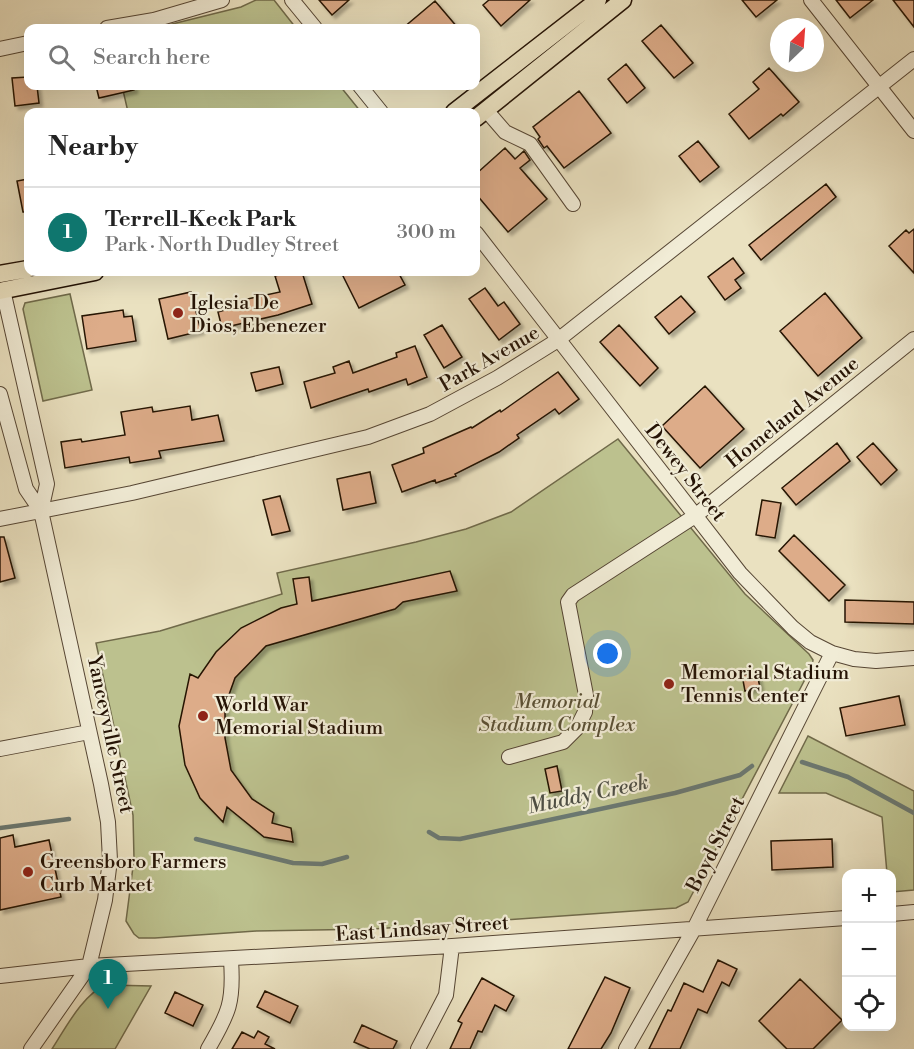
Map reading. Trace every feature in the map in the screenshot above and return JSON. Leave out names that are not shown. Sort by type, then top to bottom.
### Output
[{"type":"main road","points":[[459,108],[598,0]]},
{"type":"main road","points":[[481,114],[623,0]]},
{"type":"main road","points":[[1,282],[24,271]]},
{"type":"main road","points":[[1,282],[57,276]]},
{"type":"street","points":[[130,24],[154,20],[222,0]]},
{"type":"street","points":[[292,0],[312,24]]},
{"type":"street","points":[[811,0],[914,131]]},
{"type":"street","points":[[0,49],[24,44]]},
{"type":"street","name":"Park Avenue","points":[[0,519],[132,493],[368,437],[430,414],[497,378],[558,340],[914,59]]},
{"type":"street","points":[[363,90],[378,108]]},
{"type":"street","points":[[481,114],[505,132],[530,144],[573,204]]},
{"type":"street","name":"Dewey Street","points":[[480,238],[740,573],[793,628],[810,642],[832,653],[854,659],[876,661],[914,658]]},
{"type":"street","name":"Yanceyville Street","points":[[1,282],[47,484],[41,511]]},
{"type":"street","name":"Homeland Avenue","points":[[509,757],[563,742],[577,728],[585,711],[586,695],[568,602],[573,595],[695,516],[914,339]]},
{"type":"street","name":"Yanceyville Street","points":[[0,394],[26,489],[41,511],[101,784],[110,843],[109,873],[89,966]]},
{"type":"street","name":"Boyd Street","points":[[626,1049],[694,929],[832,653]]},
{"type":"street","points":[[0,749],[89,732]]},
{"type":"street","points":[[896,914],[914,912]]},
{"type":"street","name":"East Lindsay Street","points":[[0,976],[89,966],[231,960],[452,946],[842,918]]},
{"type":"street","points":[[418,1049],[446,994],[452,946]]},
{"type":"street","points":[[208,1049],[231,1005],[233,989],[231,960]]},
{"type":"street","points":[[31,1049],[89,966]]},
{"type":"green space","points":[[256,0],[274,0],[293,24],[172,24],[241,7]]},
{"type":"green space","points":[[123,90],[343,90],[358,108],[127,108]]},
{"type":"green space","points":[[70,294],[92,390],[43,401],[23,309],[25,303]]},
{"type":"green space","name":"Memorial Stadium Complex","points":[[618,439],[745,594],[813,660],[812,666],[688,902],[676,908],[373,929],[256,931],[155,938],[139,938],[134,934],[126,921],[134,859],[133,815],[96,643],[160,631],[282,594],[277,573],[466,529],[511,512]]},
{"type":"green space","points":[[808,736],[914,791],[914,890],[896,892],[896,869],[887,869],[882,817],[826,793],[779,793]]},
{"type":"green space","points":[[107,985],[151,986],[115,1049],[52,1049],[83,1003]]},
{"type":"building","points":[[319,0],[349,0],[332,15]]},
{"type":"building","points":[[489,0],[530,0],[501,26],[483,5]]},
{"type":"building","points":[[742,0],[777,0],[756,17]]},
{"type":"building","points":[[836,0],[873,0],[850,18]]},
{"type":"building","points":[[893,0],[914,0],[914,27]]},
{"type":"building","points":[[435,1],[455,24],[408,24]]},
{"type":"building","points":[[661,25],[693,63],[674,78],[642,41]]},
{"type":"building","points":[[626,64],[645,88],[627,103],[608,79]]},
{"type":"building","points":[[769,68],[770,72],[773,72],[799,102],[749,139],[729,114],[759,89],[753,82]]},
{"type":"building","points":[[24,77],[24,90],[37,90],[39,103],[15,106],[12,78]]},
{"type":"building","points":[[97,90],[134,90],[99,98]]},
{"type":"building","points":[[579,91],[611,133],[564,168],[547,146],[544,148],[533,127]]},
{"type":"building","points":[[698,141],[719,167],[700,182],[679,156]]},
{"type":"building","points":[[505,148],[515,159],[524,151],[530,160],[520,168],[547,199],[508,232],[480,199],[480,170]]},
{"type":"building","points":[[24,180],[24,212],[23,212],[17,181]]},
{"type":"building","points":[[826,184],[836,197],[761,260],[749,245]]},
{"type":"building","points":[[914,229],[914,273],[889,246],[906,230],[909,233]]},
{"type":"building","points":[[733,258],[744,273],[735,280],[741,288],[725,300],[708,277]]},
{"type":"building","points":[[275,276],[303,276],[312,304],[278,315],[222,328],[218,312],[225,310],[224,304],[280,292]]},
{"type":"building","points":[[343,276],[400,276],[405,285],[359,308]]},
{"type":"building","points":[[485,288],[498,306],[504,302],[520,324],[499,340],[469,299]]},
{"type":"building","points":[[191,292],[201,331],[168,339],[159,299]]},
{"type":"building","points":[[825,293],[862,338],[818,376],[780,331]]},
{"type":"building","points":[[681,296],[695,312],[669,334],[655,317]]},
{"type":"building","points":[[123,310],[124,317],[132,316],[136,341],[87,349],[82,316]]},
{"type":"building","points":[[442,325],[462,357],[444,368],[424,335]]},
{"type":"building","points":[[619,325],[658,368],[640,386],[600,342]]},
{"type":"building","points":[[415,346],[427,377],[408,385],[406,379],[369,392],[368,389],[311,408],[304,382],[335,373],[333,367],[349,361],[353,373],[397,357],[396,353]]},
{"type":"building","points":[[279,367],[283,384],[256,391],[251,373]]},
{"type":"building","points":[[558,372],[579,399],[559,414],[555,409],[517,435],[519,438],[499,452],[455,474],[456,476],[436,483],[435,480],[402,492],[392,465],[424,453],[423,448],[472,428],[500,410],[501,412]]},
{"type":"building","points":[[705,386],[744,429],[700,468],[662,426]]},
{"type":"building","points":[[190,406],[192,420],[218,415],[224,441],[159,451],[161,458],[130,463],[129,457],[65,468],[61,442],[81,439],[82,442],[125,435],[121,412],[152,407],[153,412]]},
{"type":"building","points":[[837,443],[850,461],[796,505],[782,488]]},
{"type":"building","points":[[873,443],[897,470],[881,485],[857,457]]},
{"type":"building","points":[[370,472],[376,503],[343,510],[337,479]]},
{"type":"building","points":[[280,496],[290,531],[272,535],[263,500]]},
{"type":"building","points":[[762,500],[781,503],[775,538],[756,535]]},
{"type":"building","points":[[794,535],[845,585],[829,601],[779,551]]},
{"type":"building","points":[[0,537],[4,537],[15,578],[0,582]]},
{"type":"building","name":"World War Memorial Stadium","points":[[450,571],[457,591],[403,602],[395,609],[266,646],[235,678],[225,706],[225,738],[231,770],[252,799],[274,813],[272,823],[291,828],[293,842],[264,837],[227,807],[223,822],[200,798],[185,765],[179,726],[190,674],[198,678],[216,652],[241,628],[281,608],[297,604],[293,579],[309,577],[312,601]]},
{"type":"building","points":[[845,600],[914,602],[914,624],[845,622]]},
{"type":"building","points":[[757,673],[760,688],[745,691],[742,675]]},
{"type":"building","points":[[899,696],[905,725],[846,736],[840,708]]},
{"type":"building","points":[[557,766],[562,791],[550,793],[545,769]]},
{"type":"building","name":"Greensboro Farmers Curb Market","points":[[13,835],[15,847],[49,840],[61,897],[0,910],[0,838]]},
{"type":"building","points":[[832,839],[833,867],[772,870],[771,841]]},
{"type":"building","points":[[718,960],[737,969],[729,986],[722,982],[707,1013],[698,1009],[680,1049],[649,1049],[684,983],[703,992]]},
{"type":"building","points":[[605,977],[630,988],[611,1033],[601,1049],[568,1049]]},
{"type":"building","points":[[482,978],[514,996],[506,1011],[495,1005],[482,1032],[478,1031],[470,1049],[450,1049],[462,1023],[458,1021]]},
{"type":"building","points":[[800,979],[842,1020],[813,1049],[787,1049],[759,1021]]},
{"type":"building","points":[[265,991],[298,1006],[290,1023],[257,1007]]},
{"type":"building","points":[[175,992],[203,1005],[193,1026],[165,1013]]},
{"type":"building","points":[[362,1025],[397,1041],[393,1049],[370,1049],[354,1042]]},
{"type":"building","points":[[258,1031],[269,1037],[265,1044],[275,1049],[232,1049],[242,1032],[254,1038]]},
{"type":"waterway","name":"Muddy Creek","points":[[802,762],[848,777],[914,813]]},
{"type":"waterway","name":"Muddy Creek","points":[[429,832],[439,838],[460,839],[675,793],[740,775],[752,766]]},
{"type":"waterway","name":"Muddy Creek","points":[[0,828],[69,819]]},
{"type":"waterway","name":"Muddy Creek","points":[[196,839],[293,863],[322,864],[347,857]]},
{"type":"place","name":"Iglesia De Dios, Ebenezer","points":[[178,313]]},
{"type":"place","name":"Memorial Stadium Tennis Center","points":[[669,684]]},
{"type":"place","name":"World War Memorial Stadium","points":[[203,716]]},
{"type":"place","name":"Greensboro Farmers Curb Market","points":[[28,872]]},
{"type":"place","name":"Terrell-Keck Park","points":[[108,1009]]}]
